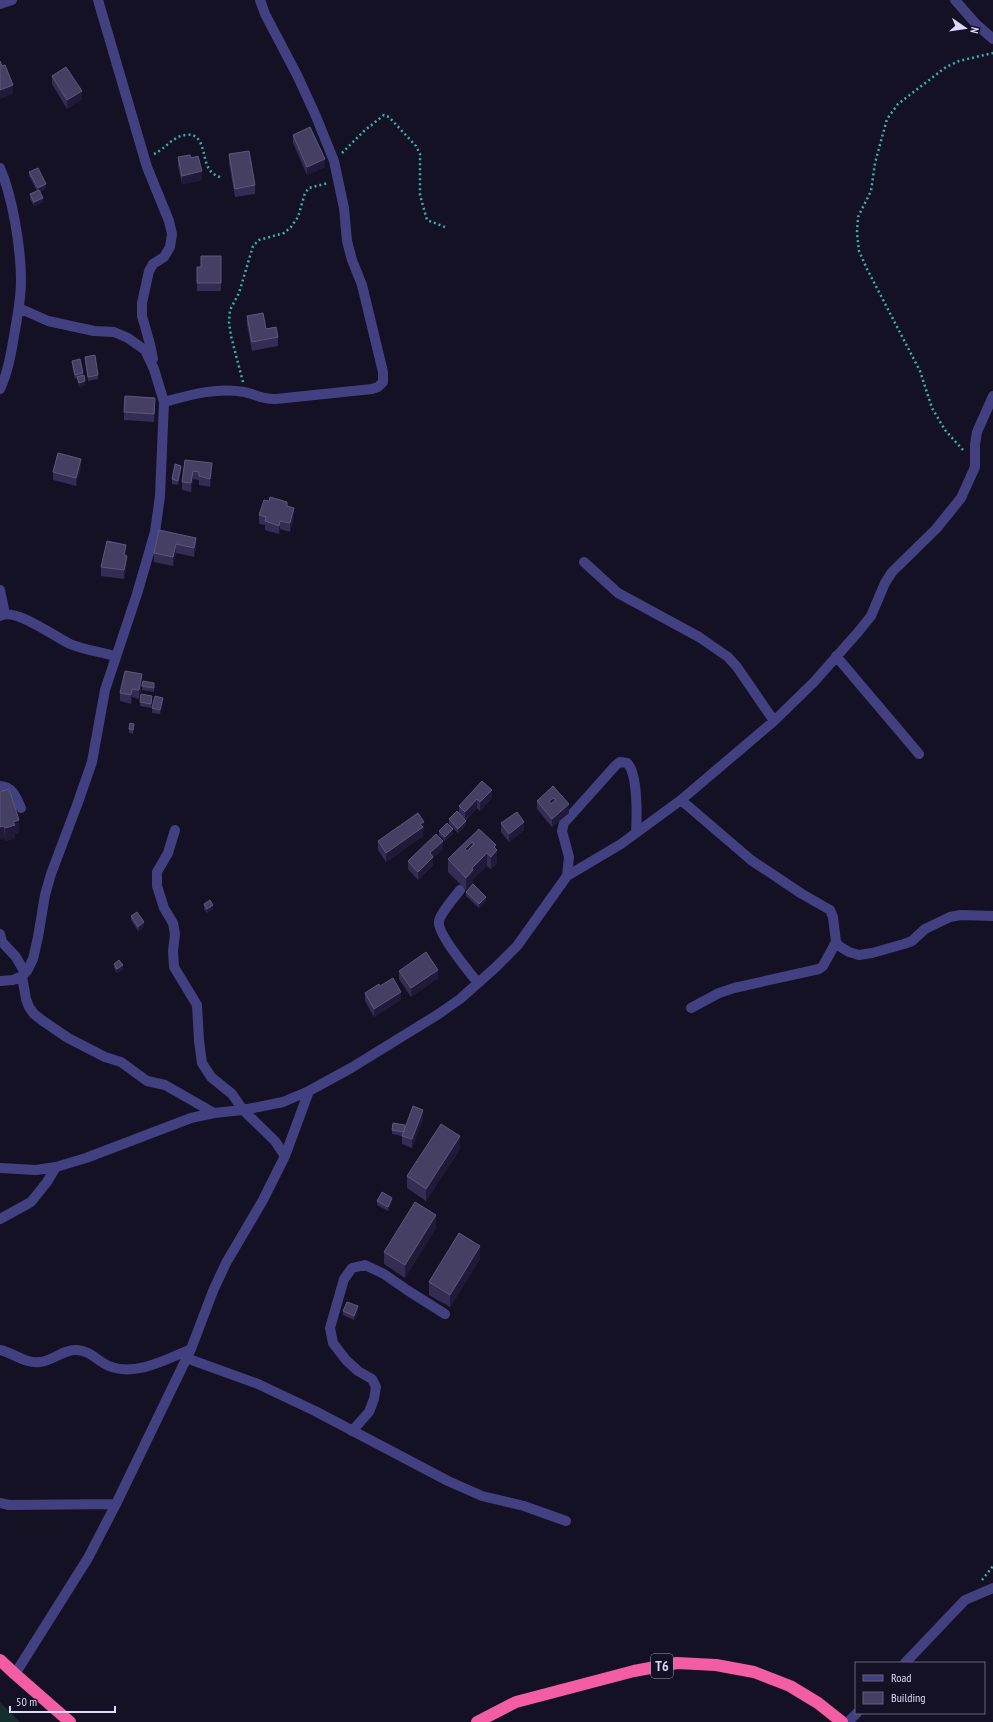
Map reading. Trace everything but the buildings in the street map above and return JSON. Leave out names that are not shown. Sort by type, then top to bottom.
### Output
[{"type":"highway","points":[[0,1660],[70,1722]]},
{"type":"highway","name":"T6","points":[[477,1722],[516,1702],[634,1671],[677,1663],[716,1665],[754,1672],[790,1686],[818,1703],[842,1722]]},
{"type":"street","points":[[0,4],[12,0]]},
{"type":"street","points":[[0,981],[13,980],[23,975],[33,959],[45,895],[51,874],[92,762],[105,690],[137,594],[154,532],[160,496],[164,402],[154,369],[150,344],[142,316],[142,303],[153,264],[164,257],[170,247],[172,234],[169,221],[145,158],[98,0]]},
{"type":"street","points":[[164,402],[197,393],[235,391],[245,392],[261,398],[276,399],[372,389],[378,387],[383,382],[384,372],[373,325],[362,285],[352,260],[347,241],[344,208],[334,160],[297,75],[265,14],[260,0]]},
{"type":"street","points":[[955,0],[976,24],[993,39]]},
{"type":"street","points":[[0,168],[10,197],[19,253],[21,282],[19,308],[6,376],[0,389]]},
{"type":"street","points":[[19,308],[48,320],[94,331],[114,332],[128,338],[145,350],[154,369]]},
{"type":"street","points":[[0,1168],[36,1170],[56,1167],[86,1158],[191,1118],[283,1102],[309,1091],[351,1068],[437,1015],[460,999],[517,946],[567,876],[636,833],[681,800],[774,721],[814,682],[860,631],[871,616],[885,583],[892,572],[936,529],[960,498],[975,467],[975,444],[977,432],[993,396]]},
{"type":"street","points":[[584,562],[618,593],[699,637],[728,657],[737,667],[774,721]]},
{"type":"street","points":[[0,590],[3,615],[22,619],[70,644],[116,656]]},
{"type":"street","points":[[836,656],[919,754]]},
{"type":"street","points":[[567,876],[569,856],[563,837],[562,827],[567,818],[620,762],[627,763],[631,769],[637,803],[636,833]]},
{"type":"street","points":[[0,786],[8,787],[15,795],[21,808]]},
{"type":"street","points":[[681,800],[751,860],[802,894],[830,910],[833,917],[836,942],[839,946],[849,952],[859,955],[872,953],[912,941],[925,929],[950,917],[961,915],[993,916]]},
{"type":"street","points":[[175,830],[168,853],[157,872],[157,886],[164,908],[173,923],[175,934],[173,951],[174,967],[197,1004],[202,1063],[211,1077],[232,1094],[243,1110],[275,1141],[284,1156]]},
{"type":"street","points":[[460,890],[439,920],[439,927],[450,945],[478,983]]},
{"type":"street","points":[[0,934],[2,942],[16,957],[23,975],[26,999],[34,1014],[68,1038],[105,1057],[121,1062],[147,1080],[164,1085],[214,1113]]},
{"type":"street","points":[[691,1008],[718,993],[734,988],[819,969],[823,966],[836,942]]},
{"type":"street","points":[[15,1674],[88,1558],[116,1504],[189,1354],[213,1291],[226,1262],[240,1236],[263,1200],[284,1156],[309,1091]]},
{"type":"street","points":[[0,1219],[30,1202],[47,1182],[56,1167]]},
{"type":"street","points":[[352,1430],[369,1412],[376,1388],[372,1379],[346,1360],[333,1343],[330,1328],[344,1279],[352,1268],[365,1265],[384,1274],[445,1314]]},
{"type":"street","points":[[0,1350],[27,1362],[41,1362],[58,1354],[76,1350],[87,1352],[102,1363],[111,1367],[123,1369],[139,1368],[189,1354],[258,1384],[352,1430],[448,1481],[482,1496],[524,1506],[566,1521]]},
{"type":"street","points":[[0,1503],[9,1505],[116,1504]]},
{"type":"street","points":[[906,1662],[966,1600],[993,1588]]},
{"type":"street","points":[[848,1722],[856,1714]]},
{"type":"path","points":[[976,461],[964,451],[945,430],[932,408],[920,371],[859,251],[857,233],[858,217],[871,190],[875,163],[888,119],[898,104],[946,67],[959,61],[993,53]]},
{"type":"path","points":[[334,160],[374,122],[384,115],[389,117],[416,146],[420,154],[420,195],[427,220],[446,227]]},
{"type":"path","points":[[145,158],[161,151],[174,139],[186,134],[194,136],[200,140],[210,170],[222,178]]},
{"type":"path","points":[[245,392],[229,322],[230,310],[239,294],[253,246],[258,240],[284,233],[291,227],[298,217],[305,193],[309,188],[339,181]]},
{"type":"green space","points":[[0,1702],[20,1722],[0,1722]]}]
